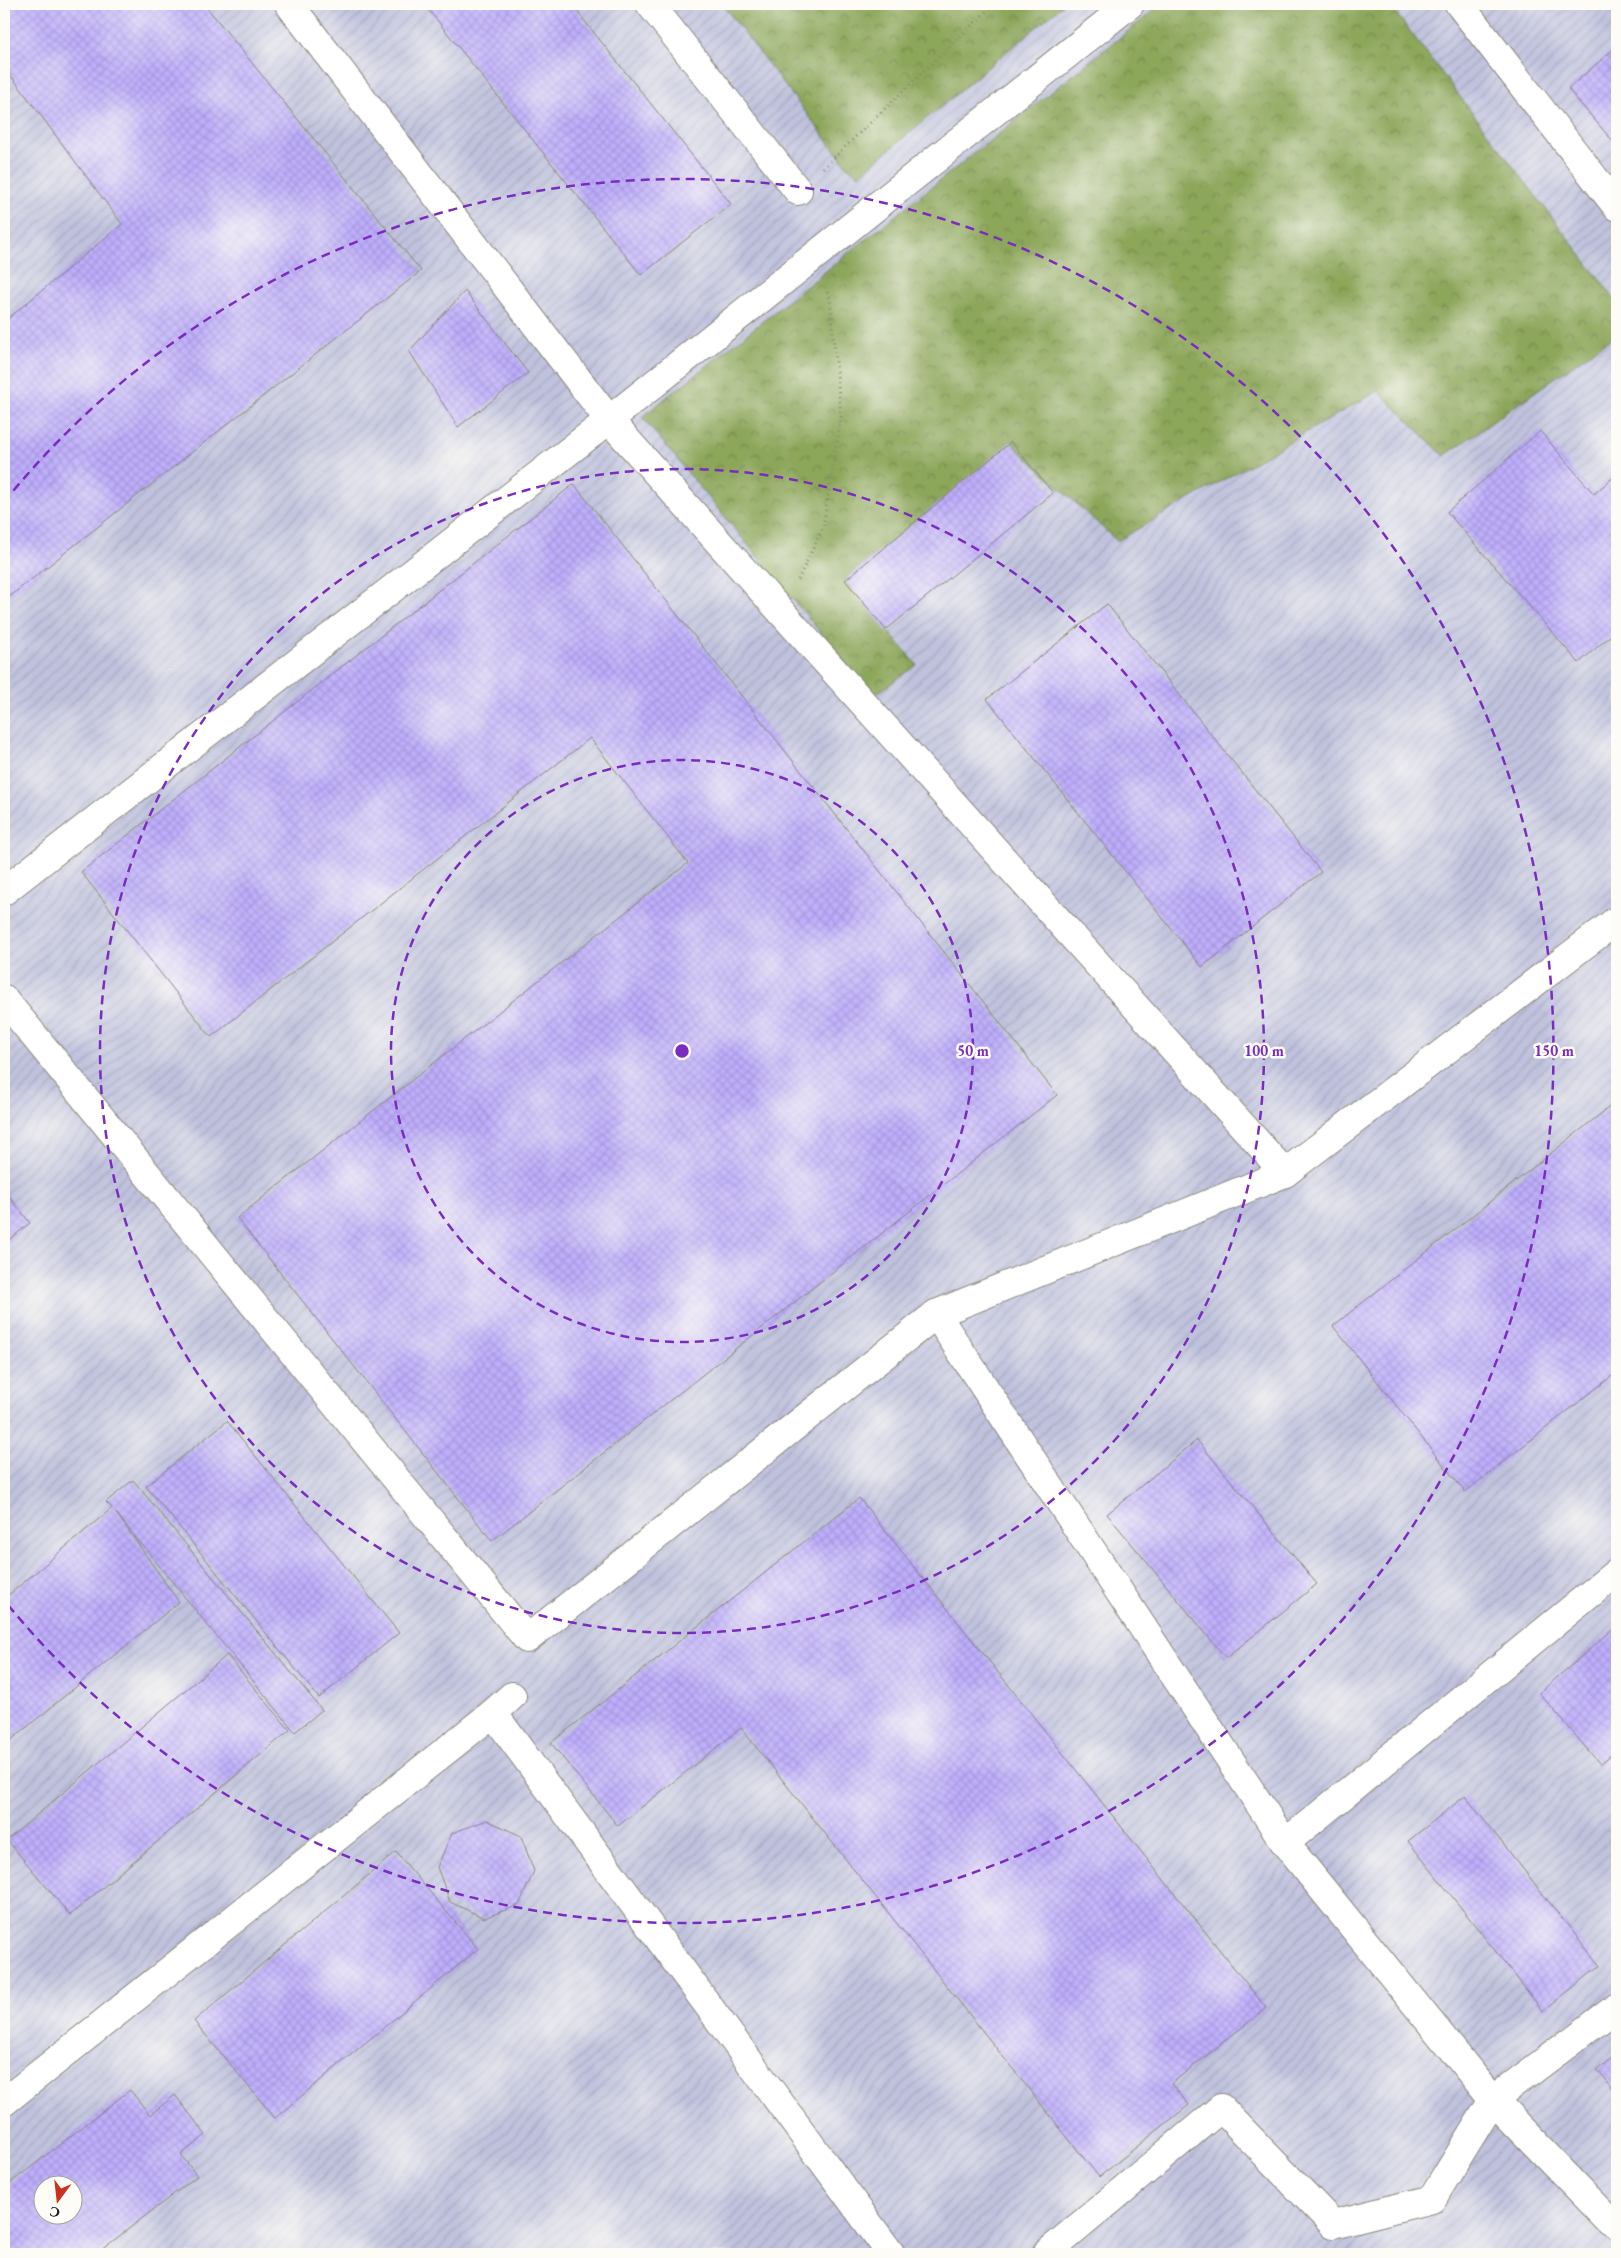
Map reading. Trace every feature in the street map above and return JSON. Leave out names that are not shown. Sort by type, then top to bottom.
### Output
[{"type":"lane","points":[[290,4],[609,420],[1285,1173]]},
{"type":"lane","points":[[650,4],[798,192]]},
{"type":"lane","points":[[4,891],[609,420],[1130,4]]},
{"type":"lane","points":[[1459,4],[1617,207]]},
{"type":"lane","points":[[4,999],[527,1639],[936,1314],[1285,1173],[1617,920]]},
{"type":"lane","points":[[936,1314],[1285,1843],[1493,2100],[1617,2226]]},
{"type":"lane","points":[[1285,1843],[1617,1572]]},
{"type":"lane","points":[[4,2102],[502,1704],[891,2254]]},
{"type":"lane","points":[[1046,2254],[1221,2108],[1333,2224],[1432,2199],[1493,2100],[1617,2006]]},
{"type":"path","points":[[798,192],[994,4]]},
{"type":"path","points":[[783,612],[823,527],[841,418],[830,300],[814,256]]},
{"type":"shaded area","points":[[4,4],[1617,4],[1617,2254],[4,2254]]},
{"type":"green space","points":[[722,4],[1064,4],[859,175],[847,166]]},
{"type":"green space","points":[[1162,4],[1389,4],[1617,302],[1617,334],[1444,456],[1378,391],[1117,541],[1011,443],[845,580],[917,665],[873,696],[642,417]]},
{"type":"building","points":[[4,4],[204,4],[421,271],[4,601],[4,322],[122,224],[9,73],[4,77]]},
{"type":"building","points":[[424,4],[571,4],[731,204],[641,275]]},
{"type":"building","points":[[1617,46],[1617,146],[1568,89]]},
{"type":"building","points":[[465,291],[528,373],[458,427],[409,351]]},
{"type":"building","points":[[1540,431],[1594,494],[1617,474],[1617,630],[1579,663],[1447,512]]},
{"type":"building","points":[[1011,442],[1053,493],[886,630],[845,580]]},
{"type":"building","points":[[574,484],[1057,1095],[492,1541],[237,1218],[688,863],[590,738],[211,1037],[81,872]]},
{"type":"building","points":[[1107,604],[1321,872],[1202,967],[987,699]]},
{"type":"building","points":[[1617,1101],[1617,1372],[1465,1492],[1333,1326]]},
{"type":"building","points":[[4,1190],[30,1223],[4,1244]]},
{"type":"building","points":[[227,1421],[399,1633],[319,1698],[146,1486]]},
{"type":"building","points":[[1197,1440],[1317,1584],[1226,1658],[1107,1514]]},
{"type":"building","points":[[133,1480],[322,1710],[295,1732],[116,1513],[179,1602],[4,1746],[4,1599],[112,1508],[106,1502]]},
{"type":"building","points":[[859,1498],[1266,2008],[1171,2084],[1189,2105],[1099,2177],[741,1728],[618,1826],[551,1743]]},
{"type":"building","points":[[1617,1626],[1617,1750],[1600,1764],[1539,1693]]},
{"type":"building","points":[[227,1655],[290,1730],[70,1915],[7,1840]]},
{"type":"building","points":[[1465,1796],[1600,1966],[1543,2011],[1408,1841]]},
{"type":"building","points":[[487,1820],[521,1836],[534,1871],[519,1905],[484,1918],[450,1902],[437,1867],[452,1833]]},
{"type":"building","points":[[396,1852],[478,1949],[275,2118],[194,2021]]},
{"type":"building","points":[[1617,2052],[1617,2095],[1596,2070]]},
{"type":"building","points":[[130,2090],[150,2115],[175,2095],[206,2135],[181,2155],[197,2176],[96,2254],[4,2254],[4,2188]]}]
